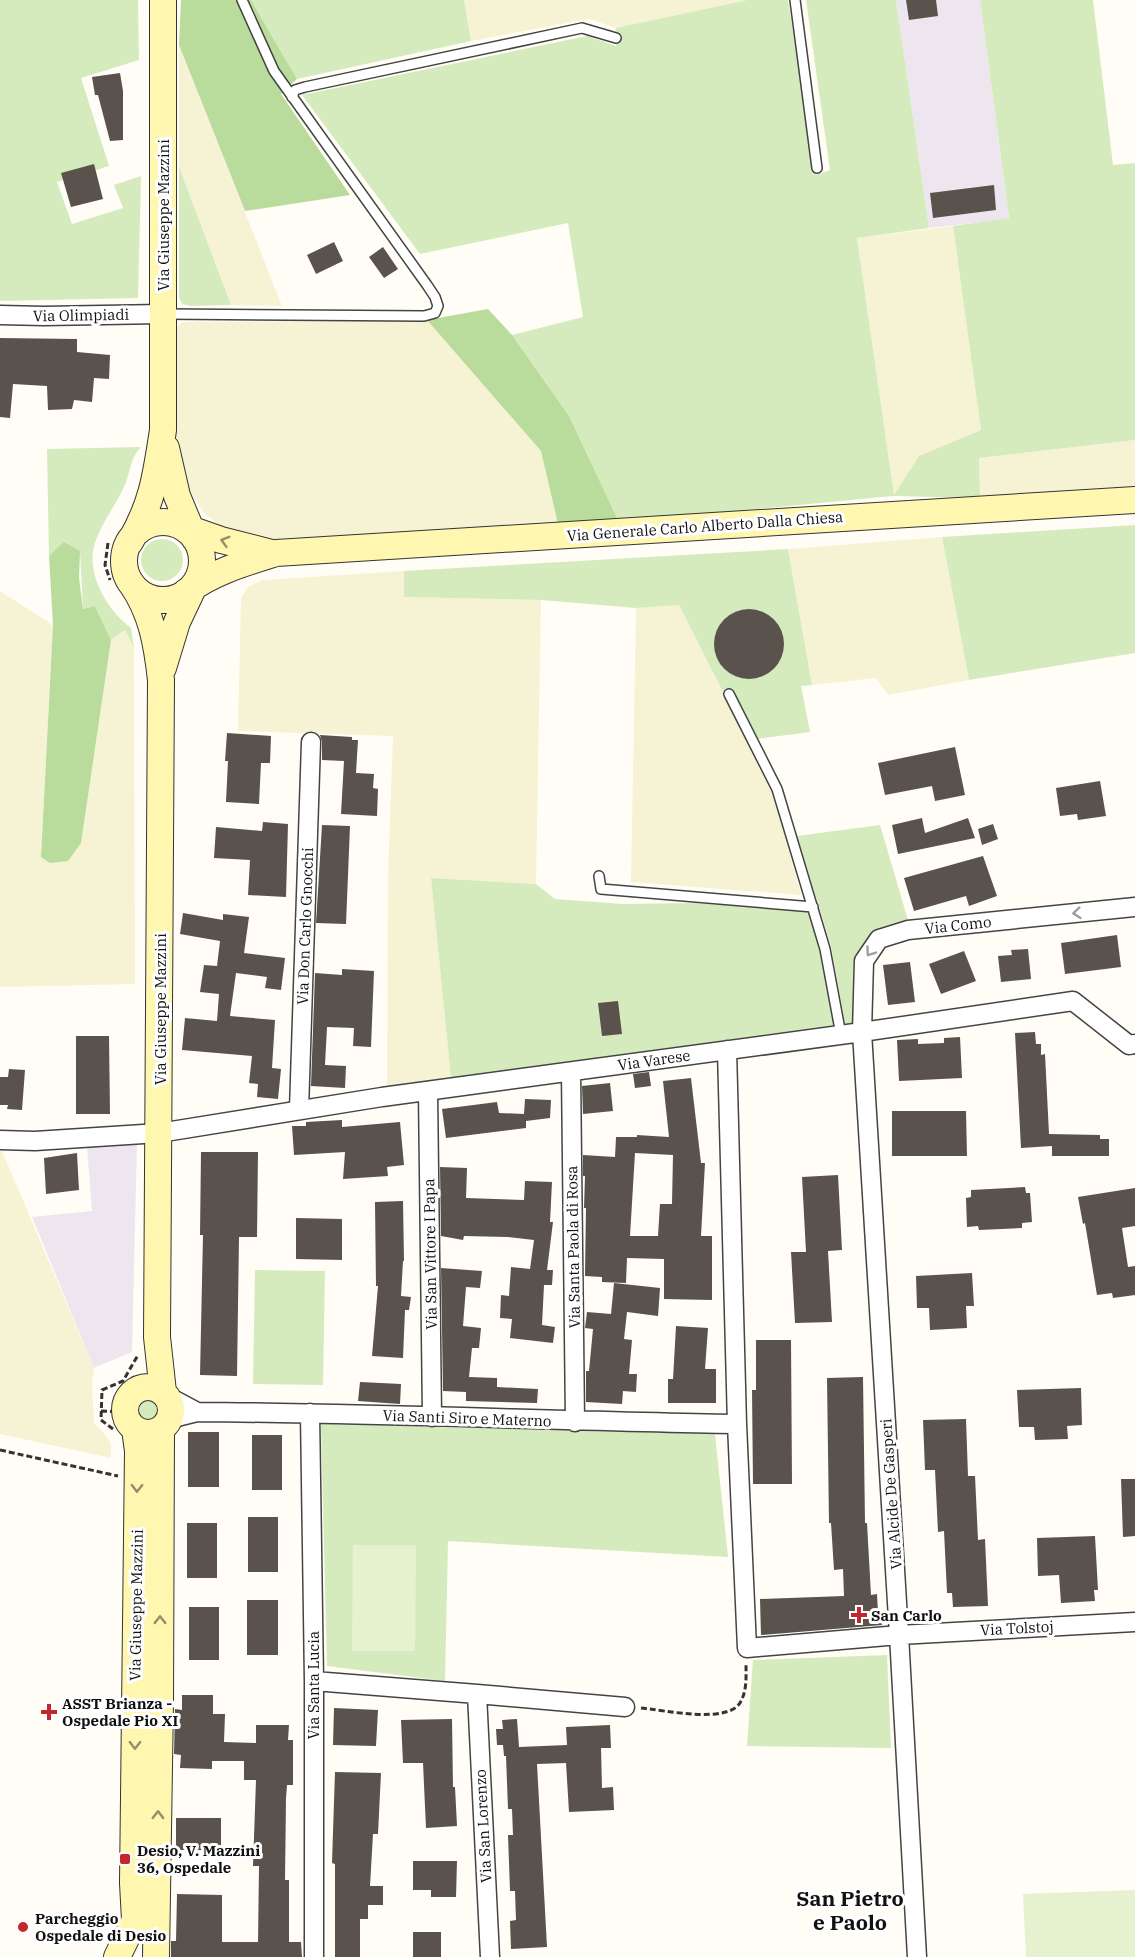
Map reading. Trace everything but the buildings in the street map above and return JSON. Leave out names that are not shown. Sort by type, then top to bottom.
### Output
[{"type":"street","name":"Via Giuseppe Mazzini","points":[[129,542],[144,517],[153,492],[163,430],[163,0]]},
{"type":"street","name":"Via Olimpiadi","points":[[0,315],[162,314]]},
{"type":"street","name":"Via Giuseppe Mazzini","points":[[163,430],[187,532]]},
{"type":"street","name":"Via Generale Carlo Alberto Dalla Chiesa","points":[[192,586],[224,570],[276,553],[1135,500]]},
{"type":"street","points":[[162,522],[187,532],[202,560],[192,586],[171,599],[157,599],[143,594],[131,583],[126,571],[124,561],[129,542],[137,532],[162,522]]},
{"type":"street","name":"Via Generale Carlo Alberto Dalla Chiesa","points":[[187,532],[276,553]]},
{"type":"street","name":"Via Giuseppe Mazzini","points":[[131,583],[149,614],[155,636],[161,680],[157,1338],[165,1394]]},
{"type":"street","name":"Via Giuseppe Mazzini","points":[[161,680],[169,644],[192,586]]},
{"type":"street","name":"Via Don Carlo Gnocchi","points":[[298,1110],[311,742]]},
{"type":"street","name":"Via Como","points":[[862,1032],[864,961],[879,939],[908,930],[1135,907]]},
{"type":"street","name":"Via Varese","points":[[0,1140],[35,1141],[159,1133],[428,1091],[1073,1001],[1133,1048]]},
{"type":"street","name":"Via Alcide De Gasperi","points":[[862,1032],[917,1957]]},
{"type":"street","points":[[727,1050],[737,1424],[747,1648],[899,1635]]},
{"type":"street","name":"Via Santa Paola di Rosa","points":[[571,1072],[575,1422]]},
{"type":"street","name":"Via San Vittore I Papa","points":[[428,1091],[432,1417]]},
{"type":"street","name":"Via Giuseppe Mazzini","points":[[117,1957],[135,1920],[133,1882],[138,1451],[124,1411],[157,1338]]},
{"type":"street","points":[[148,1387],[165,1394],[171,1406],[171,1415],[164,1427],[152,1434],[143,1433],[124,1411],[148,1387]]},
{"type":"street","name":"Via Santi Siro e Materno","points":[[165,1394],[197,1412]]},
{"type":"street","name":"Via Santi Siro e Materno","points":[[164,1427],[177,1417],[197,1412],[737,1424]]},
{"type":"street","name":"Via Santa Lucia","points":[[310,1413],[314,1681],[314,1957]]},
{"type":"street","name":"Via Giuseppe Mazzini","points":[[156,1957],[164,1427]]},
{"type":"street","name":"Via Tolstoj","points":[[899,1635],[1135,1622]]},
{"type":"street","points":[[314,1681],[625,1707]]},
{"type":"street","name":"Via San Lorenzo","points":[[477,1694],[489,1957]]},
{"type":"lane","points":[[162,314],[424,316],[435,313],[438,306],[435,297],[274,71],[242,0]]},
{"type":"lane","points":[[795,0],[817,168]]},
{"type":"lane","points":[[292,97],[295,90],[305,87],[582,28],[616,38]]},
{"type":"lane","points":[[729,694],[777,789],[825,949],[841,1035]]},
{"type":"lane","points":[[599,876],[601,890],[813,907]]},
{"type":"path","points":[[0,1450],[138,1480]]},
{"type":"path","points":[[625,1707],[714,1715],[734,1710],[741,1702],[745,1689],[747,1648]]},
{"type":"shaded area","points":[[464,0],[747,0],[616,28],[589,19],[471,41]]},
{"type":"shaded area","points":[[896,0],[980,0],[1009,219],[929,228]]},
{"type":"shaded area","points":[[179,45],[282,306],[231,305],[179,167]]},
{"type":"shaded area","points":[[953,226],[981,430],[919,456],[894,496],[857,238]]},
{"type":"shaded area","points":[[427,320],[541,451],[558,524],[263,541],[241,536],[220,526],[203,512],[181,471],[176,448],[175,328],[183,322]]},
{"type":"shaded area","points":[[1135,440],[1135,488],[980,498],[979,458]]},
{"type":"shaded area","points":[[942,537],[969,680],[888,695],[876,678],[812,685],[788,549]]},
{"type":"shaded area","points":[[404,571],[405,597],[541,600],[536,884],[431,878],[451,1078],[387,1087],[388,875],[393,736],[238,731],[241,598],[248,587],[263,580]]},
{"type":"shaded area","points":[[0,591],[53,625],[41,856],[50,863],[81,843],[111,640],[125,630],[134,648],[135,984],[0,987]]},
{"type":"shaded area","points":[[679,605],[773,792],[801,895],[631,882],[636,608]]},
{"type":"shaded area","points":[[137,1143],[132,1352],[94,1368],[32,1217],[92,1211],[87,1147]]},
{"type":"shaded area","points":[[0,1146],[94,1368],[92,1383],[94,1423],[111,1443],[111,1458],[0,1434]]},
{"type":"green space","points":[[0,0],[138,0],[139,60],[81,78],[109,166],[57,182],[72,224],[123,208],[114,185],[141,176],[138,298],[0,301]]},
{"type":"green space","points":[[181,0],[251,0],[297,79],[281,94],[350,195],[245,211],[179,45]]},
{"type":"green space","points":[[251,0],[464,0],[471,41],[297,79]]},
{"type":"green space","points":[[747,0],[788,0],[816,175],[830,170],[806,0],[896,0],[929,228],[857,238],[894,495],[919,456],[981,430],[953,226],[1009,218],[980,0],[1093,0],[1113,165],[1135,163],[1135,440],[979,458],[980,498],[893,496],[619,522],[569,416],[512,335],[583,317],[568,223],[420,254],[302,95],[587,36],[616,46],[616,28]]},
{"type":"green space","points":[[179,167],[231,305],[191,306],[182,304],[179,297]]},
{"type":"green space","points":[[488,309],[512,335],[569,416],[619,522],[558,524],[541,451],[427,320]]},
{"type":"green space","points":[[141,447],[134,457],[126,483],[104,522],[95,543],[93,555],[93,566],[100,590],[114,611],[131,628],[134,648],[125,630],[111,640],[95,606],[83,609],[80,551],[64,543],[49,556],[47,449]]},
{"type":"green space","points":[[1135,525],[1135,653],[969,680],[942,537]]},
{"type":"green space","points":[[162,539],[170,540],[177,545],[182,552],[182,568],[177,575],[170,580],[162,581],[154,580],[147,575],[142,568],[141,560],[142,552],[147,545],[154,540]]},
{"type":"green space","points":[[64,542],[80,551],[79,578],[83,609],[95,606],[111,640],[81,843],[68,861],[50,863],[41,857],[53,625],[49,556]]},
{"type":"green space","points":[[788,549],[812,685],[801,686],[810,732],[757,739],[732,692],[725,696],[679,605],[636,608],[541,600],[404,597],[404,571]]},
{"type":"green space","points":[[880,825],[910,927],[857,962],[853,1023],[845,1024],[831,946],[797,836]]},
{"type":"green space","points":[[431,878],[536,884],[555,899],[623,904],[694,903],[810,911],[821,950],[834,1025],[451,1078]]},
{"type":"green space","points":[[255,1270],[325,1271],[323,1385],[253,1384]]},
{"type":"green space","points":[[149,1394],[160,1399],[165,1410],[160,1421],[149,1426],[138,1421],[133,1410],[138,1399]]},
{"type":"green space","points":[[321,1424],[715,1434],[728,1557],[448,1541],[445,1681],[327,1666]]},
{"type":"green space","points":[[353,1545],[416,1545],[415,1651],[352,1651]]},
{"type":"green space","points":[[887,1655],[891,1748],[747,1746],[753,1660]]},
{"type":"green space","points":[[1135,1890],[1135,1957],[1026,1957],[1023,1894]]},
{"type":"place","name":"San Carlo","points":[[859,1615]]},
{"type":"place","name":"ASST Brianza - Ospedale Pio XI","points":[[49,1712]]},
{"type":"place","name":"Desio, V. Mazzini 36, Ospedale","points":[[125,1859]]},
{"type":"place","name":"Parcheggio Ospedale di Desio","points":[[23,1927]]},
{"type":"district","name":"San Pietro e Paolo","points":[[850,1910]]}]
